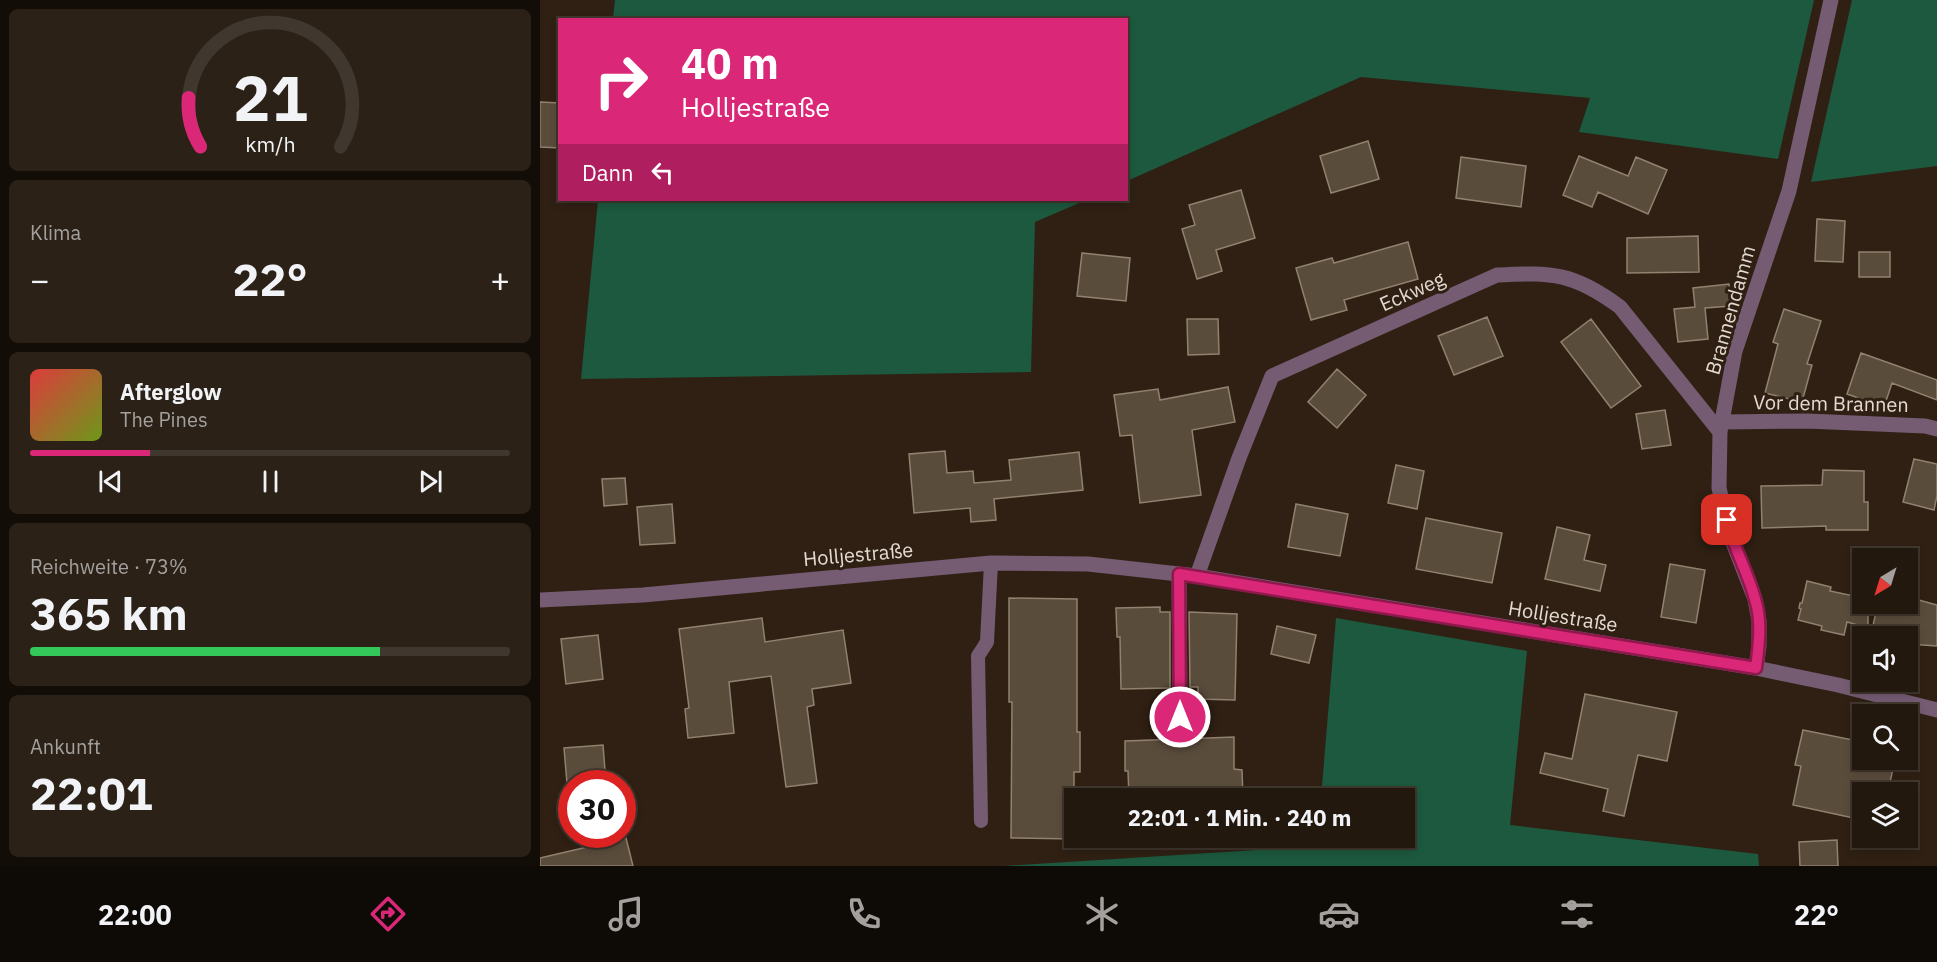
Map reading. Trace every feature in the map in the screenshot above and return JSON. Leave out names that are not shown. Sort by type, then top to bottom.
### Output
[{"type":"street","name":"Brannendamm","points":[[1756,668],[1759,621],[1755,599],[1730,535],[1719,488],[1722,427],[1736,351],[1789,191],[1831,0]]},
{"type":"street","name":"Eckweg","points":[[1197,576],[1239,458],[1272,376],[1497,275],[1534,273],[1565,277],[1600,292],[1620,307],[1722,427]]},
{"type":"street","name":"Vor dem Brannen","points":[[1722,427],[1807,422],[1925,426],[1937,429]]},
{"type":"street","name":"Holljestraße","points":[[540,600],[643,595],[991,563],[1088,564],[1197,576],[1756,668],[1838,685],[1937,710]]},
{"type":"street","points":[[1179,574],[1180,717]]},
{"type":"lane","points":[[981,821],[978,656],[987,642],[991,563]]},
{"type":"green space","points":[[615,0],[1814,0],[1778,159],[1579,132],[1590,98],[1361,77],[1128,181],[1128,18],[613,18]]},
{"type":"green space","points":[[1852,0],[1937,0],[1937,166],[1811,182]]},
{"type":"green space","points":[[598,201],[1084,201],[1035,222],[1031,372],[581,379]]},
{"type":"green space","points":[[1336,618],[1527,651],[1510,825],[1758,854],[1759,866],[1004,866],[1286,848],[1415,848],[1415,788],[1322,788]]},
{"type":"building","points":[[540,102],[558,103],[558,148],[540,147]]},
{"type":"building","points":[[1368,141],[1379,179],[1331,193],[1320,156]]},
{"type":"building","points":[[1579,156],[1628,176],[1636,157],[1667,170],[1648,214],[1598,192],[1592,207],[1563,195]]},
{"type":"building","points":[[1461,157],[1526,166],[1521,207],[1456,198]]},
{"type":"building","points":[[1241,190],[1255,238],[1216,250],[1222,271],[1197,279],[1182,229],[1195,225],[1189,205]]},
{"type":"building","points":[[1817,219],[1845,221],[1843,262],[1815,261]]},
{"type":"building","points":[[1698,236],[1699,272],[1627,273],[1627,238]]},
{"type":"building","points":[[1408,242],[1418,279],[1344,300],[1347,310],[1311,320],[1296,268],[1332,258],[1334,263]]},
{"type":"building","points":[[1859,252],[1890,252],[1890,277],[1859,277]]},
{"type":"building","points":[[1082,253],[1130,258],[1126,301],[1077,296]]},
{"type":"building","points":[[1729,284],[1731,306],[1705,308],[1708,339],[1678,342],[1674,309],[1695,307],[1693,288]]},
{"type":"building","points":[[1784,309],[1821,321],[1807,364],[1812,365],[1802,402],[1765,393],[1778,344],[1773,342]]},
{"type":"building","points":[[1487,317],[1503,356],[1454,375],[1438,336]]},
{"type":"building","points":[[1187,319],[1218,319],[1219,354],[1188,355]]},
{"type":"building","points":[[1591,319],[1641,386],[1611,408],[1561,342]]},
{"type":"building","points":[[1861,353],[1937,380],[1937,400],[1892,383],[1884,407],[1847,394]]},
{"type":"building","points":[[1337,369],[1366,395],[1337,428],[1308,402]]},
{"type":"building","points":[[1228,387],[1235,422],[1192,430],[1201,495],[1140,503],[1132,435],[1120,436],[1114,395],[1158,389],[1160,400]]},
{"type":"building","points":[[1665,410],[1671,445],[1642,449],[1636,414]]},
{"type":"building","points":[[945,451],[947,473],[973,471],[974,483],[1011,480],[1009,460],[1079,452],[1083,490],[994,499],[996,520],[971,522],[970,508],[914,513],[909,454]]},
{"type":"building","points":[[1914,459],[1937,464],[1937,496],[1934,510],[1903,502]]},
{"type":"building","points":[[1396,465],[1424,471],[1417,509],[1388,503]]},
{"type":"building","points":[[1823,470],[1864,471],[1864,502],[1868,502],[1868,530],[1826,530],[1826,526],[1762,528],[1761,486],[1822,485]]},
{"type":"building","points":[[625,478],[627,504],[604,506],[602,479]]},
{"type":"building","points":[[672,504],[675,543],[640,545],[637,507]]},
{"type":"building","points":[[1296,504],[1348,514],[1340,556],[1288,547]]},
{"type":"building","points":[[1426,518],[1502,533],[1492,583],[1416,569]]},
{"type":"building","points":[[1557,527],[1590,535],[1584,560],[1606,565],[1600,591],[1545,579]]},
{"type":"building","points":[[1670,564],[1705,570],[1696,623],[1661,617]]},
{"type":"building","points":[[1807,581],[1831,587],[1830,591],[1852,596],[1852,614],[1868,614],[1868,626],[1847,622],[1844,635],[1821,630],[1822,626],[1798,620],[1800,603],[1802,603]]},
{"type":"building","points":[[1009,598],[1077,599],[1077,732],[1080,732],[1080,772],[1074,772],[1074,788],[1064,788],[1064,839],[1011,838],[1012,702],[1009,702]]},
{"type":"building","points":[[1918,600],[1937,605],[1937,646],[1918,645],[1918,626],[1873,626],[1876,614],[1918,614]]},
{"type":"building","points":[[1160,607],[1160,612],[1170,612],[1170,688],[1121,689],[1120,637],[1117,637],[1116,608]]},
{"type":"building","points":[[1189,612],[1237,614],[1235,700],[1198,699],[1198,687],[1190,687]]},
{"type":"building","points":[[762,618],[765,642],[843,630],[851,683],[812,689],[814,705],[807,707],[817,783],[786,787],[771,676],[729,682],[734,733],[688,738],[685,709],[689,708],[679,629]]},
{"type":"building","points":[[1277,626],[1316,635],[1309,663],[1271,654]]},
{"type":"building","points":[[598,635],[603,679],[566,684],[561,639]]},
{"type":"building","points":[[1585,694],[1677,712],[1667,761],[1638,755],[1624,816],[1603,811],[1608,789],[1540,773],[1545,753],[1572,759]]},
{"type":"building","points":[[1803,730],[1852,740],[1852,770],[1893,770],[1890,782],[1852,782],[1852,818],[1793,805],[1801,766],[1795,765]]},
{"type":"building","points":[[1234,737],[1234,769],[1242,770],[1243,788],[1129,788],[1128,771],[1125,771],[1125,741]]},
{"type":"building","points":[[603,745],[605,770],[566,770],[564,748]]},
{"type":"building","points":[[1837,840],[1838,866],[1800,866],[1799,842]]},
{"type":"building","points":[[583,848],[628,848],[633,866],[540,866],[540,858]]},
{"type":"route","points":[[1180,717],[1179,574],[1756,668],[1759,621],[1755,599],[1730,535],[1727,520]]}]
